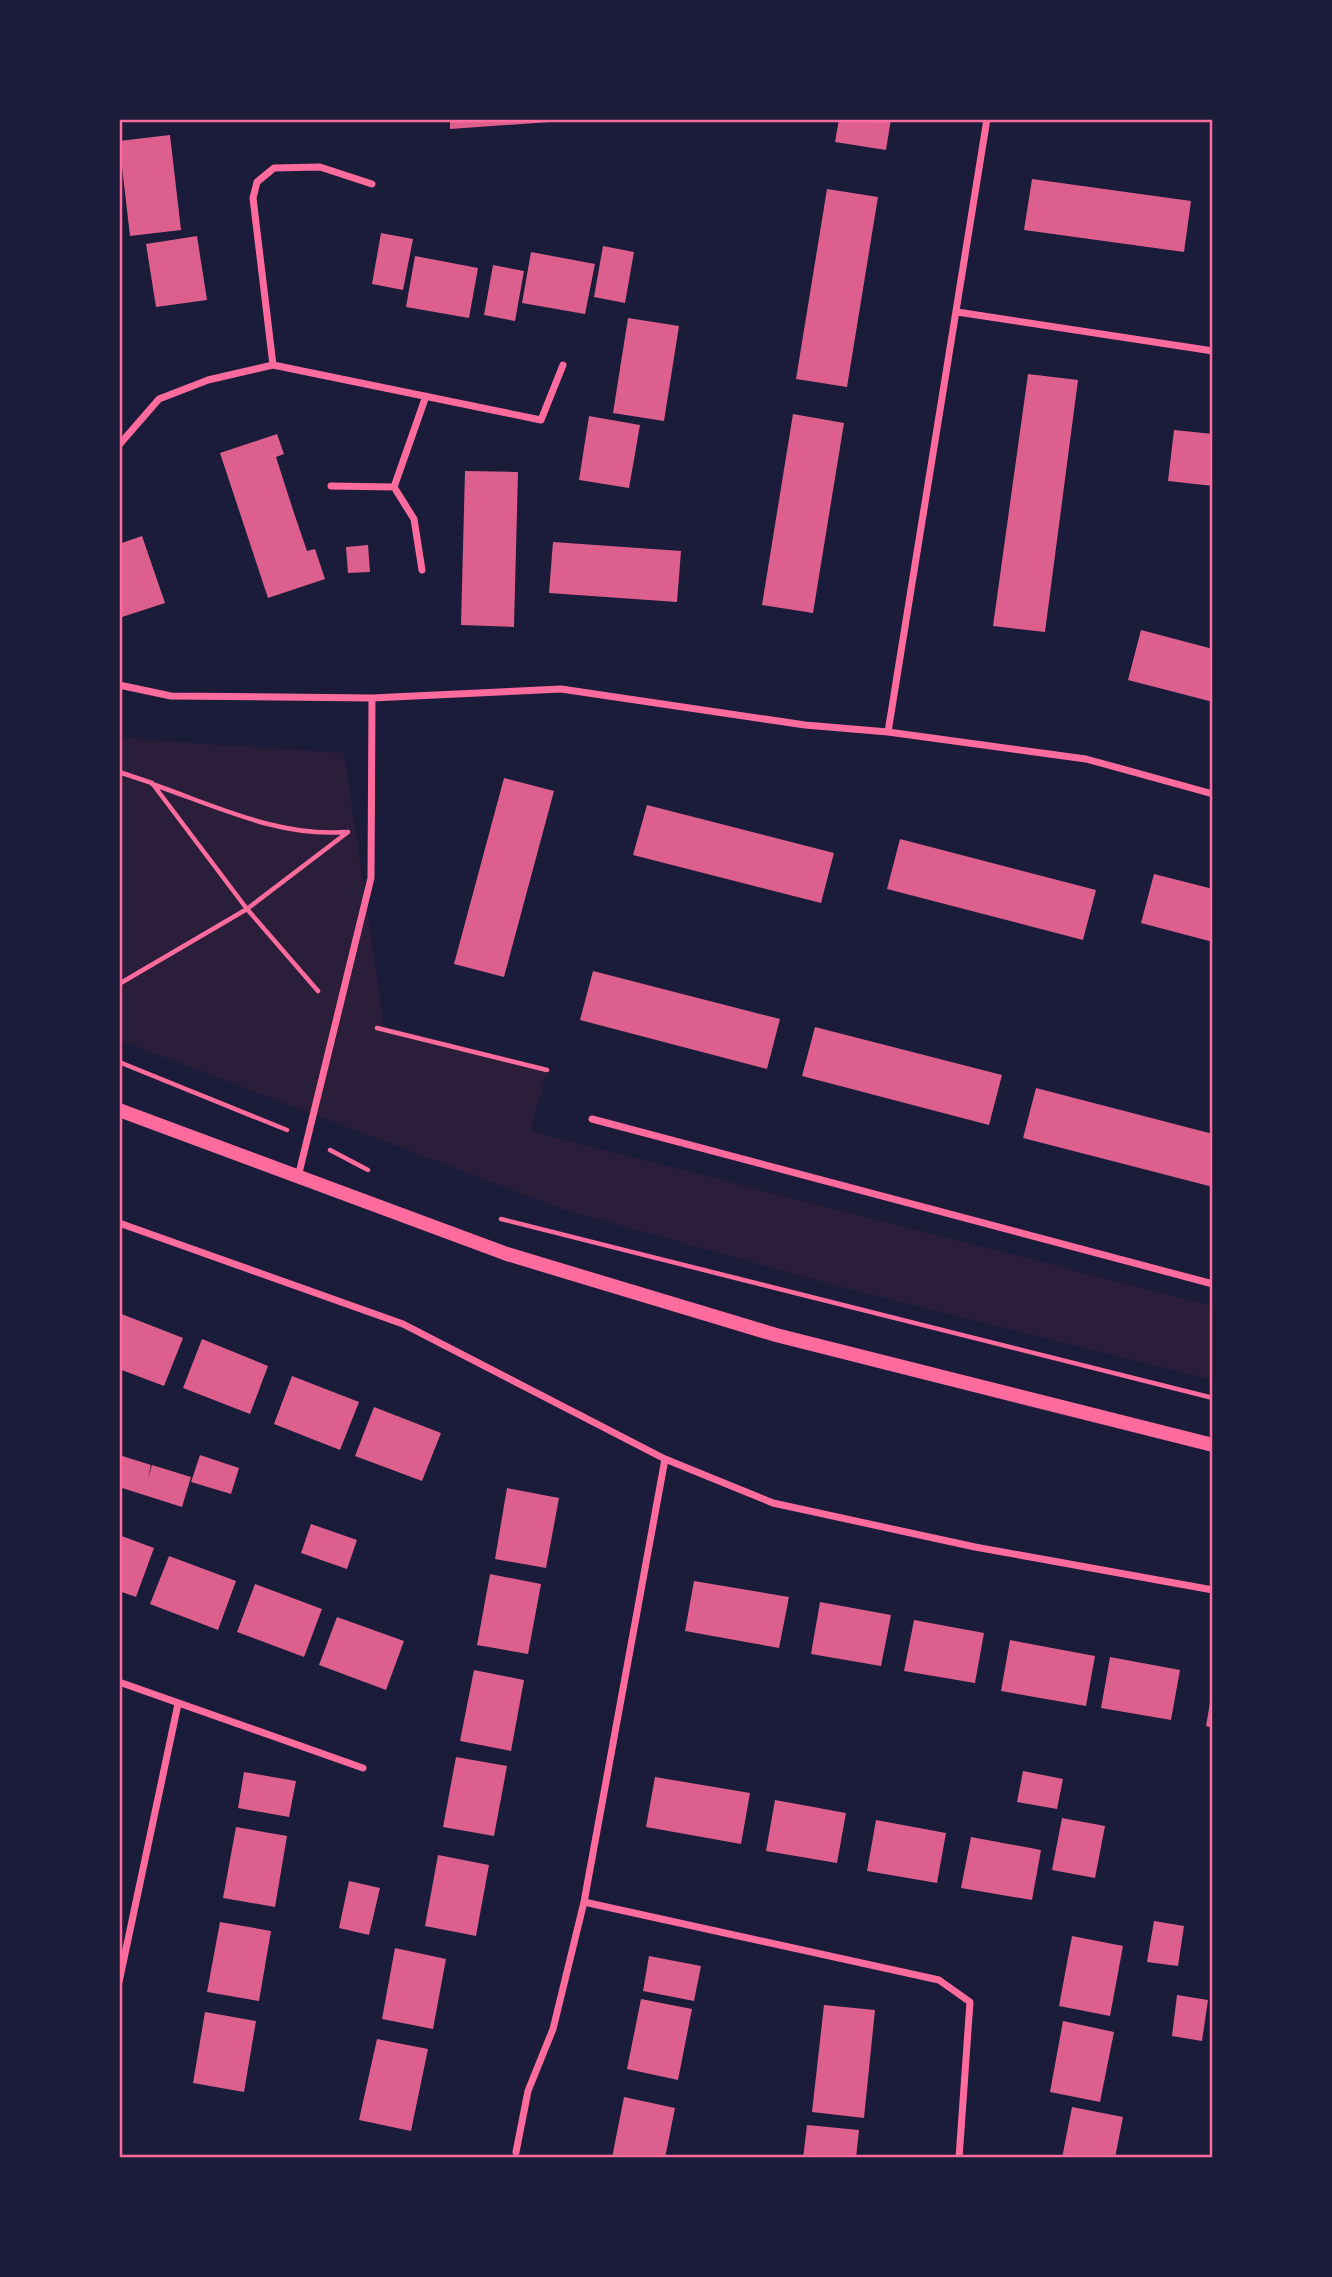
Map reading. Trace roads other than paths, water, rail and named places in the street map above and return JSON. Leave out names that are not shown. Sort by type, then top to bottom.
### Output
[{"type":"main road","points":[[119,1110],[507,1254],[776,1335],[1213,1445]]},
{"type":"street","points":[[888,732],[987,119]]},
{"type":"street","points":[[273,365],[253,198],[257,182],[274,168],[320,167],[372,184]]},
{"type":"street","points":[[957,312],[1213,351]]},
{"type":"street","points":[[119,445],[159,399],[208,380],[273,365],[541,419],[563,365]]},
{"type":"street","points":[[394,487],[426,396]]},
{"type":"street","points":[[331,485],[394,487]]},
{"type":"street","points":[[394,487],[414,519],[422,570]]},
{"type":"street","points":[[119,685],[171,696],[372,698],[561,689],[804,725],[888,732],[1086,759],[1213,794]]},
{"type":"street","points":[[297,1177],[319,1100],[371,878],[372,698]]},
{"type":"street","points":[[592,1119],[1213,1284]]},
{"type":"street","points":[[119,1223],[403,1324],[665,1459],[774,1503],[975,1548],[1213,1590]]},
{"type":"street","points":[[516,2152],[528,2091],[553,2029],[584,1902],[665,1459]]},
{"type":"street","points":[[119,1682],[363,1768]]},
{"type":"street","points":[[119,1983],[178,1704]]},
{"type":"street","points":[[584,1902],[939,1980],[970,2002],[959,2158]]}]
